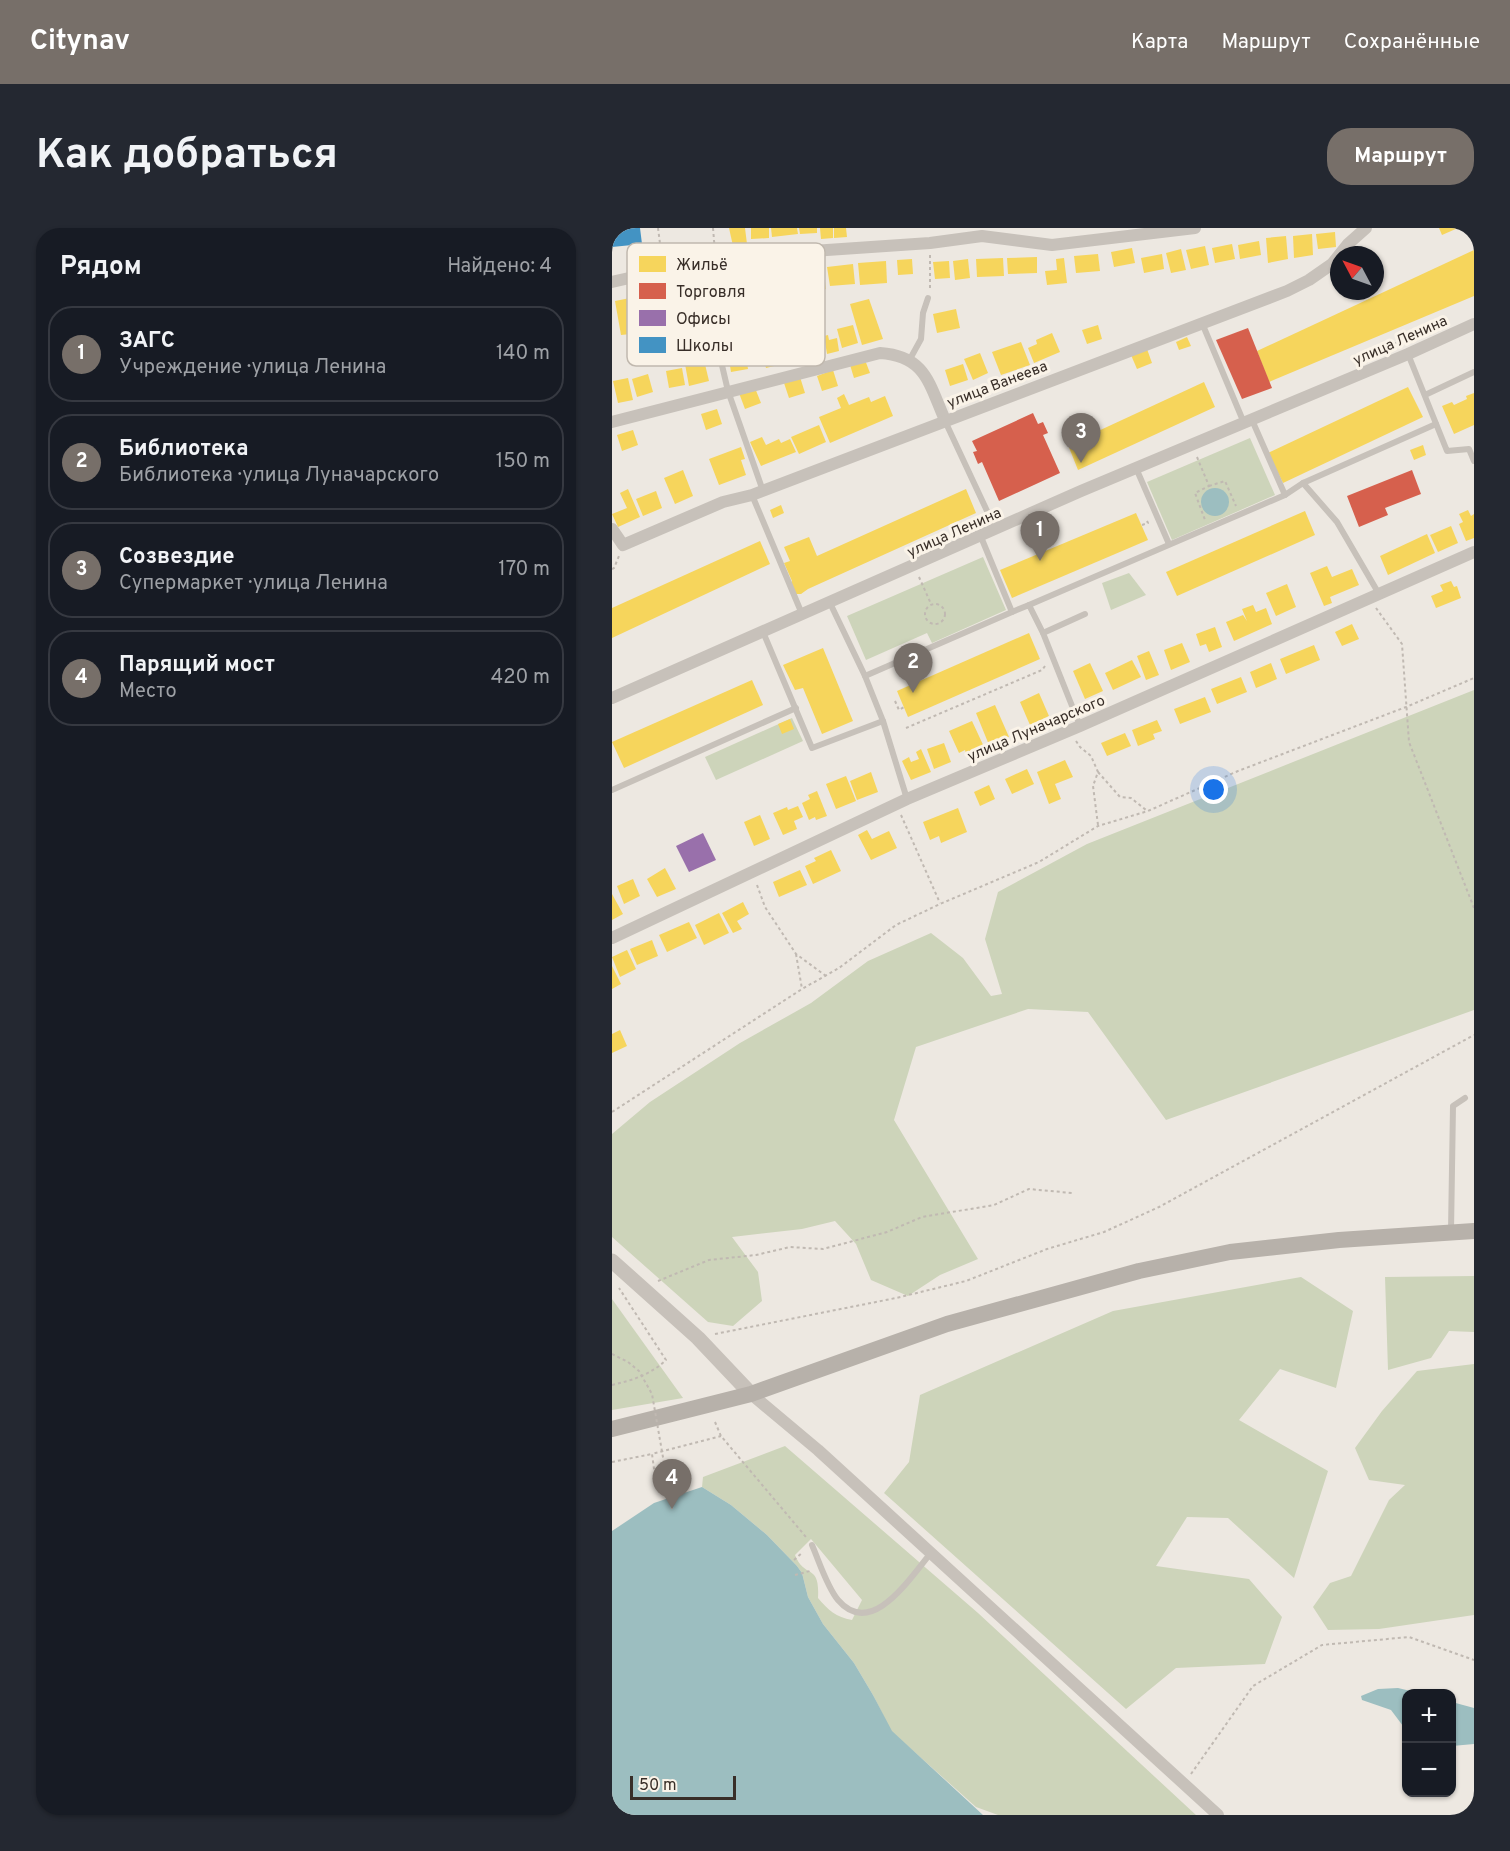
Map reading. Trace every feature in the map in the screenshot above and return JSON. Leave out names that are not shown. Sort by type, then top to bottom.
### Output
[{"type":"main road","points":[[612,1429],[751,1394],[947,1324],[1139,1271],[1230,1252],[1338,1240],[1474,1231]]},
{"type":"street","points":[[825,250],[930,243],[982,232],[1052,245],[1195,228]]},
{"type":"street","name":"улица Ванеева","points":[[612,529],[623,545],[723,502],[758,493],[1287,291],[1309,280],[1332,264],[1348,244],[1366,228]]},
{"type":"street","points":[[612,282],[627,279]]},
{"type":"street","name":"улица Ленина","points":[[612,698],[1136,468],[1474,324]]},
{"type":"street","points":[[612,422],[880,353],[910,359],[918,366],[945,420]]},
{"type":"street","name":"улица Луначарского","points":[[612,938],[902,801],[1075,729],[1474,552]]},
{"type":"street","points":[[612,1261],[698,1338],[751,1394],[818,1450],[1218,1815]]},
{"type":"lane","points":[[910,359],[921,339],[923,313],[928,298]]},
{"type":"lane","points":[[1202,323],[1284,495]]},
{"type":"lane","points":[[1408,354],[1447,451],[1469,449],[1474,461]]},
{"type":"lane","points":[[722,366],[758,493],[802,615]]},
{"type":"lane","points":[[1425,395],[1474,372]]},
{"type":"lane","points":[[945,420],[996,530]]},
{"type":"lane","points":[[865,676],[1284,495],[1303,483],[1436,424]]},
{"type":"lane","points":[[1136,468],[1169,544]]},
{"type":"lane","points":[[1303,483],[1337,522],[1374,596]]},
{"type":"lane","points":[[981,537],[1012,612]]},
{"type":"lane","points":[[830,603],[865,676],[883,721],[902,801]]},
{"type":"lane","points":[[1029,604],[1053,654],[1075,729]]},
{"type":"lane","points":[[1043,633],[1084,614]]},
{"type":"lane","points":[[763,633],[812,748],[883,721]]},
{"type":"lane","points":[[612,790],[796,708]]},
{"type":"lane","points":[[1451,1231],[1453,1106],[1465,1098]]},
{"type":"lane","points":[[812,1545],[837,1599],[850,1609],[863,1613],[880,1608],[892,1598],[931,1552]]},
{"type":"path","points":[[658,228],[660,243]]},
{"type":"path","points":[[713,228],[714,243]]},
{"type":"path","points":[[928,298],[930,243]]},
{"type":"path","points":[[1196,456],[1209,486]]},
{"type":"path","points":[[1208,528],[1195,493],[1209,486],[1225,481],[1240,514]]},
{"type":"path","points":[[1142,525],[1148,523],[1144,514]]},
{"type":"path","points":[[918,576],[931,604]]},
{"type":"path","points":[[1374,596],[1402,644],[1409,742],[1474,908]]},
{"type":"path","points":[[931,604],[938,604],[944,608],[945,617],[940,622],[931,623],[926,618],[925,612],[931,604]]},
{"type":"path","points":[[906,728],[1042,670],[1053,654]]},
{"type":"path","points":[[612,1112],[802,989],[838,969],[896,925],[940,903],[1040,862],[1098,826],[1148,811],[1238,771],[1406,707],[1474,678]]},
{"type":"path","points":[[895,701],[899,710],[904,707]]},
{"type":"path","points":[[1075,729],[1080,747],[1091,756],[1098,772],[1120,797],[1131,798],[1148,811]]},
{"type":"path","points":[[1098,772],[1093,786],[1098,826]]},
{"type":"path","points":[[902,801],[940,903]]},
{"type":"path","points":[[751,871],[765,907],[796,954],[826,976]]},
{"type":"path","points":[[796,954],[802,989]]},
{"type":"path","points":[[698,1338],[896,1298],[966,1281],[1047,1250],[1104,1232],[1159,1207],[1474,1035]]},
{"type":"path","points":[[642,1288],[709,1260],[756,1255],[790,1247],[823,1249],[887,1232],[922,1217],[994,1205],[1029,1189],[1072,1193]]},
{"type":"path","points":[[612,1385],[637,1379],[654,1371],[666,1360],[616,1283]]},
{"type":"path","points":[[612,1354],[639,1371],[647,1383],[654,1406],[672,1509]]},
{"type":"path","points":[[715,1422],[721,1436],[812,1545],[794,1560]]},
{"type":"path","points":[[612,1462],[721,1436]]},
{"type":"path","points":[[652,1454],[655,1476],[666,1474]]},
{"type":"path","points":[[795,1575],[810,1571]]},
{"type":"path","points":[[1184,1784],[1253,1686],[1322,1645],[1409,1637],[1474,1660]]},
{"type":"green space","points":[[1250,438],[1275,495],[1172,540],[1147,482]]},
{"type":"green space","points":[[983,557],[1006,610],[932,643],[927,633],[866,660],[847,616]]},
{"type":"green space","points":[[1129,573],[1146,595],[1111,610],[1102,583]]},
{"type":"green space","points":[[1474,690],[1474,1010],[1166,1120],[1088,1012],[1028,1009],[916,1047],[894,1120],[978,1259],[940,1275],[908,1296],[871,1280],[856,1244],[835,1221],[802,1229],[732,1237],[758,1272],[762,1301],[733,1326],[708,1322],[612,1237],[612,1134],[650,1102],[740,1043],[811,1003],[868,961],[931,933],[963,958],[991,996],[1002,994],[985,939],[998,892],[1087,844]]},
{"type":"green space","points":[[792,718],[803,741],[716,780],[705,757]]},
{"type":"green space","points":[[1474,1276],[1474,1332],[1449,1331],[1431,1358],[1388,1370],[1385,1277]]},
{"type":"green space","points":[[1301,1277],[1353,1311],[1336,1388],[1280,1369],[1239,1420],[1328,1471],[1294,1578],[1228,1518],[1187,1517],[1156,1566],[1249,1579],[1282,1617],[1265,1664],[1176,1668],[1126,1709],[884,1493],[909,1462],[920,1395],[1113,1311]]},
{"type":"green space","points":[[612,1299],[683,1398],[612,1410]]},
{"type":"green space","points":[[1474,1364],[1474,1615],[1379,1629],[1328,1630],[1313,1607],[1330,1583],[1351,1576],[1389,1500],[1405,1485],[1369,1480],[1355,1448],[1382,1411],[1417,1371]]},
{"type":"green space","points":[[785,1446],[978,1613],[1196,1815],[998,1815],[976,1807],[891,1731],[854,1663],[823,1624],[808,1597],[802,1573],[797,1566],[767,1535],[731,1505],[702,1487],[703,1477]],"holes":[[[811,1539],[862,1600],[852,1620],[833,1612],[818,1598],[817,1580],[799,1563],[795,1555]]]},
{"type":"water","points":[[1215,488],[1225,492],[1229,502],[1225,512],[1215,516],[1205,512],[1201,502],[1205,492]]},
{"type":"water","points":[[702,1487],[731,1505],[767,1535],[797,1566],[802,1573],[808,1597],[823,1624],[854,1663],[892,1731],[983,1815],[612,1815],[612,1531],[654,1503]]},
{"type":"water","points":[[1378,1689],[1402,1689],[1402,1725],[1391,1710],[1362,1700],[1361,1696]]},
{"type":"water","points":[[1456,1703],[1474,1708],[1474,1744],[1456,1746]]},
{"type":"building: Жильё","points":[[729,228],[745,228],[747,243],[732,243]]},
{"type":"building: Жильё","points":[[751,228],[769,228],[769,238],[751,239]]},
{"type":"building: Жильё","points":[[771,228],[797,228],[798,234],[772,237]]},
{"type":"building: Жильё","points":[[799,228],[817,228],[817,233],[800,234]]},
{"type":"building: Жильё","points":[[820,228],[833,228],[833,238],[821,239]]},
{"type":"building: Жильё","points":[[834,228],[846,228],[847,237],[834,238]]},
{"type":"building: Жильё","points":[[1439,228],[1458,228],[1442,235]]},
{"type":"building: Жильё","points":[[1335,232],[1336,246],[1318,249],[1316,234]]},
{"type":"building: Жильё","points":[[1312,234],[1313,255],[1294,258],[1293,236]]},
{"type":"building: Жильё","points":[[1286,236],[1288,259],[1268,263],[1266,238]]},
{"type":"building: Жильё","points":[[1259,241],[1261,255],[1240,259],[1238,245]]},
{"type":"building: Жильё","points":[[1232,244],[1235,259],[1215,263],[1212,248]]},
{"type":"building: Жильё","points":[[1205,246],[1209,265],[1191,269],[1186,250]]},
{"type":"building: Жильё","points":[[1132,248],[1135,263],[1114,267],[1111,252]]},
{"type":"building: Жильё","points":[[1181,249],[1186,270],[1171,273],[1166,253]]},
{"type":"building: Жильё","points":[[1474,250],[1474,296],[1269,382],[1257,351],[1367,300],[1384,300],[1384,292]]},
{"type":"building: Жильё","points":[[1098,254],[1100,271],[1076,273],[1074,256]]},
{"type":"building: Жильё","points":[[1162,254],[1164,269],[1144,273],[1141,258]]},
{"type":"building: Жильё","points":[[1037,257],[1037,273],[1008,274],[1007,258]]},
{"type":"building: Жильё","points":[[1003,258],[1004,276],[977,277],[976,259]]},
{"type":"building: Жильё","points":[[1064,258],[1067,283],[1047,285],[1045,271],[1057,270],[1056,259]]},
{"type":"building: Жильё","points":[[912,259],[913,274],[898,275],[897,260]]},
{"type":"building: Жильё","points":[[968,259],[970,278],[955,280],[953,261]]},
{"type":"building: Жильё","points":[[886,261],[887,283],[860,285],[858,263]]},
{"type":"building: Жильё","points":[[949,261],[950,278],[935,279],[933,262]]},
{"type":"building: Жильё","points":[[853,264],[855,284],[830,286],[827,267]]},
{"type":"building: Жильё","points":[[627,299],[627,334],[621,335],[615,301]]},
{"type":"building: Жильё","points":[[869,299],[883,339],[862,345],[850,304]]},
{"type":"building: Жильё","points":[[956,309],[960,328],[937,333],[933,314]]},
{"type":"building: Жильё","points":[[853,325],[858,343],[842,348],[837,329]]},
{"type":"building: Жильё","points":[[1098,325],[1102,339],[1087,344],[1082,330]]},
{"type":"building: Жильё","points":[[1052,333],[1060,352],[1034,363],[1028,348],[1037,344],[1036,340]]},
{"type":"building: Жильё","points":[[828,335],[829,340],[837,338],[839,351],[827,354],[825,336]]},
{"type":"building: Жильё","points":[[1187,337],[1191,346],[1179,350],[1176,342]]},
{"type":"building: Жильё","points":[[1021,342],[1030,365],[1001,375],[992,352]]},
{"type":"building: Жильё","points":[[1147,349],[1152,363],[1137,369],[1131,355]]},
{"type":"building: Жильё","points":[[980,353],[988,373],[973,380],[964,359]]},
{"type":"building: Жильё","points":[[865,360],[870,373],[854,378],[850,365]]},
{"type":"building: Жильё","points":[[963,364],[968,380],[950,386],[945,370]]},
{"type":"building: Жильё","points":[[685,366],[705,366],[709,381],[689,386]]},
{"type":"building: Жильё","points":[[730,366],[748,366],[748,369],[731,372]]},
{"type":"building: Жильё","points":[[682,368],[685,385],[669,388],[666,371]]},
{"type":"building: Жильё","points":[[833,370],[838,386],[822,391],[817,376]]},
{"type":"building: Жильё","points":[[648,374],[653,392],[637,397],[632,379]]},
{"type":"building: Жильё","points":[[800,377],[805,393],[789,398],[784,383]]},
{"type":"building: Жильё","points":[[628,378],[633,400],[618,403],[613,381]]},
{"type":"building: Жильё","points":[[1204,382],[1215,407],[1078,470],[1068,445]]},
{"type":"building: Жильё","points":[[1408,387],[1423,417],[1283,483],[1268,453]]},
{"type":"building: Жильё","points":[[755,388],[761,403],[745,409],[739,393]]},
{"type":"building: Жильё","points":[[1474,393],[1474,425],[1454,434],[1442,406],[1452,402],[1454,405]]},
{"type":"building: Жильё","points":[[844,394],[849,405],[869,397],[871,402],[885,396],[893,416],[830,443],[819,417],[841,408],[837,398]]},
{"type":"building: Жильё","points":[[717,409],[722,424],[706,430],[701,414]]},
{"type":"building: Жильё","points":[[819,425],[826,442],[799,454],[791,437]]},
{"type":"building: Жильё","points":[[633,430],[638,445],[622,451],[617,435]]},
{"type":"building: Жильё","points":[[762,437],[766,445],[779,439],[781,443],[790,439],[796,452],[761,466],[750,442]]},
{"type":"building: Жильё","points":[[1423,445],[1426,455],[1414,460],[1410,450]]},
{"type":"building: Жильё","points":[[741,447],[745,459],[741,460],[746,475],[719,485],[709,459]]},
{"type":"building: Жильё","points":[[683,470],[693,496],[675,504],[664,478]]},
{"type":"building: Жильё","points":[[628,489],[640,517],[618,527],[612,514],[627,508],[620,493]]},
{"type":"building: Жильё","points":[[966,489],[976,513],[801,594],[796,594],[790,584],[792,581],[784,563],[790,561],[784,547],[809,537],[817,556]]},
{"type":"building: Жильё","points":[[656,491],[662,508],[643,516],[636,499]]},
{"type":"building: Жильё","points":[[781,505],[784,513],[773,518],[770,510]]},
{"type":"building: Жильё","points":[[1468,510],[1471,516],[1474,514],[1474,538],[1466,541],[1459,524],[1463,522],[1459,514]]},
{"type":"building: Жильё","points":[[1305,511],[1315,535],[1177,596],[1166,572]]},
{"type":"building: Жильё","points":[[1136,513],[1148,540],[1012,598],[1000,570]]},
{"type":"building: Жильё","points":[[1451,526],[1458,543],[1438,552],[1430,535]]},
{"type":"building: Жильё","points":[[1427,534],[1435,553],[1388,575],[1380,556]]},
{"type":"building: Жильё","points":[[760,541],[770,564],[612,638],[612,608]]},
{"type":"building: Жильё","points":[[1327,566],[1332,577],[1352,569],[1359,585],[1330,597],[1332,603],[1324,606],[1310,573]]},
{"type":"building: Жильё","points":[[1451,581],[1454,587],[1457,586],[1461,598],[1436,608],[1431,596],[1443,591],[1440,585]]},
{"type":"building: Жильё","points":[[1287,584],[1296,607],[1276,616],[1266,593]]},
{"type":"building: Жильё","points":[[1253,605],[1256,612],[1266,608],[1272,624],[1234,641],[1226,622],[1243,615],[1247,621],[1242,609]]},
{"type":"building: Жильё","points":[[1352,624],[1359,639],[1342,646],[1335,632]]},
{"type":"building: Жильё","points":[[1215,627],[1222,647],[1209,652],[1206,644],[1200,646],[1196,634]]},
{"type":"building: Жильё","points":[[1029,633],[1040,659],[908,717],[897,691]]},
{"type":"building: Жильё","points":[[1182,643],[1190,662],[1171,670],[1164,650]]},
{"type":"building: Жильё","points":[[1314,645],[1320,660],[1286,674],[1280,659]]},
{"type":"building: Жильё","points":[[823,648],[853,721],[822,734],[803,688],[795,690],[783,665]]},
{"type":"building: Жильё","points":[[1149,651],[1159,675],[1146,680],[1137,656]]},
{"type":"building: Жильё","points":[[1132,660],[1141,677],[1113,690],[1105,673]]},
{"type":"building: Жильё","points":[[1090,663],[1103,691],[1085,699],[1073,671]]},
{"type":"building: Жильё","points":[[1271,663],[1277,679],[1256,688],[1250,672]]},
{"type":"building: Жильё","points":[[1241,677],[1247,692],[1217,704],[1211,689]]},
{"type":"building: Жильё","points":[[752,680],[763,705],[624,768],[612,742]]},
{"type":"building: Жильё","points":[[1039,693],[1049,716],[1030,725],[1020,702]]},
{"type":"building: Жильё","points":[[1205,697],[1211,712],[1180,724],[1174,709]]},
{"type":"building: Жильё","points":[[995,705],[1009,737],[989,745],[976,713]]},
{"type":"building: Жильё","points":[[790,719],[794,729],[782,734],[778,724]]},
{"type":"building: Жильё","points":[[1157,720],[1162,731],[1153,734],[1155,739],[1138,746],[1132,730]]},
{"type":"building: Жильё","points":[[972,721],[985,749],[967,757],[965,750],[959,753],[949,731]]},
{"type":"building: Жильё","points":[[1125,733],[1131,746],[1107,756],[1101,743]]},
{"type":"building: Жильё","points":[[944,743],[951,762],[934,769],[927,749]]},
{"type":"building: Жильё","points":[[921,749],[931,772],[911,780],[902,761],[909,757],[911,762],[919,759],[916,752]]},
{"type":"building: Жильё","points":[[1065,760],[1073,777],[1055,784],[1061,799],[1049,804],[1037,772]]},
{"type":"building: Жильё","points":[[1027,769],[1034,784],[1012,794],[1005,779]]},
{"type":"building: Жильё","points":[[871,772],[878,792],[857,800],[850,781]]},
{"type":"building: Жильё","points":[[846,776],[856,801],[836,809],[826,784]]},
{"type":"building: Жильё","points":[[989,785],[995,799],[980,806],[974,792]]},
{"type":"building: Жильё","points":[[817,791],[827,816],[809,820],[802,803],[810,799],[808,795]]},
{"type":"building: Жильё","points":[[798,806],[803,817],[794,821],[797,829],[783,835],[773,813],[787,807],[788,810]]},
{"type":"building: Жильё","points":[[958,808],[967,832],[941,843],[939,836],[930,840],[923,822]]},
{"type":"building: Жильё","points":[[760,815],[770,839],[754,846],[744,822]]},
{"type":"building: Жильё","points":[[867,830],[872,839],[889,831],[897,848],[871,860],[858,835]]},
{"type":"building: Жильё","points":[[831,850],[841,871],[813,884],[805,866],[816,861],[814,858]]},
{"type":"building: Жильё","points":[[665,868],[676,889],[657,897],[647,879]]},
{"type":"building: Жильё","points":[[800,870],[807,885],[779,897],[773,882]]},
{"type":"building: Жильё","points":[[633,879],[640,896],[624,904],[617,886]]},
{"type":"building: Жильё","points":[[612,894],[623,914],[612,920]]},
{"type":"building: Жильё","points":[[743,902],[749,914],[737,921],[742,929],[733,933],[722,913]]},
{"type":"building: Жильё","points":[[719,913],[729,933],[704,945],[695,925]]},
{"type":"building: Жильё","points":[[689,922],[697,938],[667,952],[659,935]]},
{"type":"building: Жильё","points":[[652,940],[658,956],[637,965],[630,949]]},
{"type":"building: Жильё","points":[[627,950],[636,969],[620,977],[612,957]]},
{"type":"building: Жильё","points":[[612,966],[621,984],[612,989]]},
{"type":"building: Жильё","points":[[620,1030],[627,1046],[612,1053],[612,1034]]},
{"type":"building: Торговля","points":[[1248,328],[1272,388],[1242,399],[1216,340]]},
{"type":"building: Торговля","points":[[1033,413],[1038,424],[1043,422],[1048,433],[1043,435],[1060,473],[999,501],[982,462],[978,464],[973,452],[977,451],[972,441]]},
{"type":"building: Торговля","points":[[1412,470],[1421,494],[1385,508],[1388,515],[1359,527],[1347,496]]},
{"type":"building: Офисы","points":[[703,833],[716,860],[689,872],[676,846]]},
{"type":"building: Школы","points":[[612,228],[640,228],[642,243],[627,243],[627,246],[612,247]]},
{"type":"place","name":"Созвездие","points":[[1081,463]]},
{"type":"place","name":"ЗАГС","points":[[1040,561]]},
{"type":"place","name":"Библиотека","points":[[913,693]]},
{"type":"place","name":"Парящий мост","points":[[672,1509]]}]
